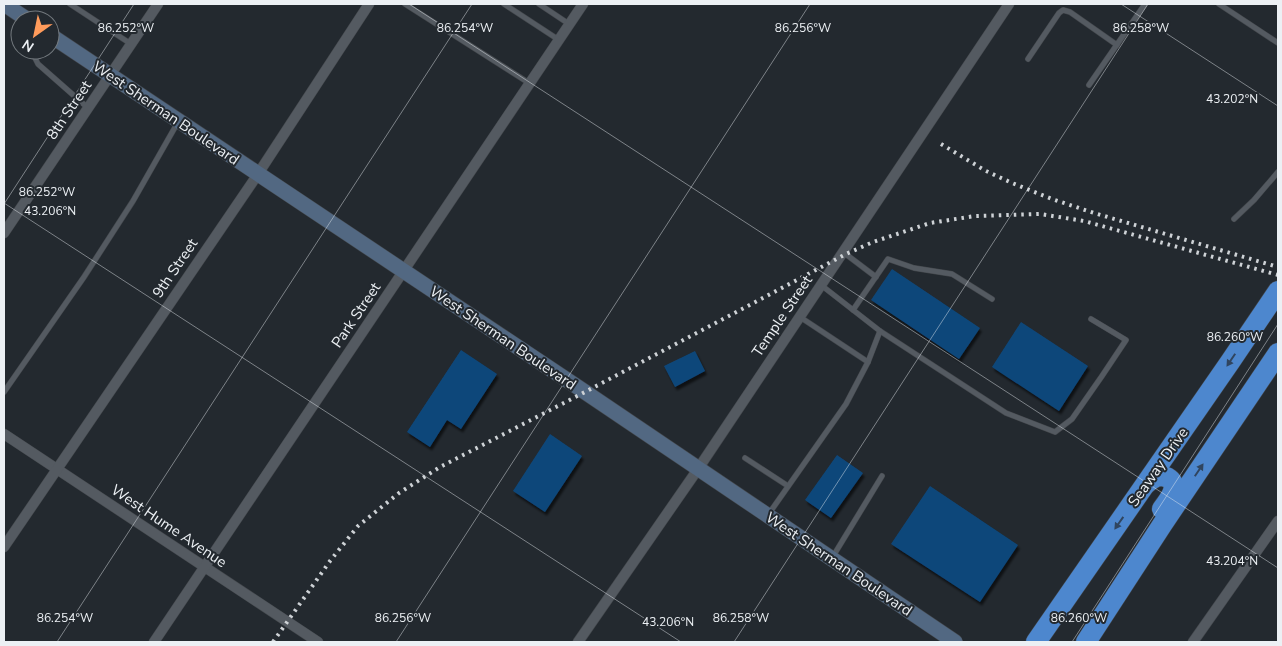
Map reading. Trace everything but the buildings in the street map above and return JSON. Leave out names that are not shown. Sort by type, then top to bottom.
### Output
[{"type":"highway","name":"Seaway Drive","points":[[1036,642],[1278,291]]},
{"type":"highway","points":[[1086,642],[1278,353]]},
{"type":"highway","points":[[1075,642],[1171,495],[1173,489],[1170,479],[1163,476],[1154,478],[1146,484]]},
{"type":"main road","name":"West Sherman Boulevard","points":[[60,42],[955,642]]},
{"type":"street","name":"8th Street","points":[[4,233],[158,4]]},
{"type":"street","name":"9th Street","points":[[4,547],[258,174],[369,4]]},
{"type":"street","name":"Park Street","points":[[154,642],[583,4]]},
{"type":"street","name":"Temple Street","points":[[578,642],[698,469],[1009,4]]},
{"type":"street","name":"West Hume Avenue","points":[[4,434],[318,642]]},
{"type":"street","points":[[1194,642],[1278,521]]},
{"type":"lane","points":[[70,4],[131,44]]},
{"type":"lane","points":[[405,4],[529,83]]},
{"type":"lane","points":[[504,4],[559,40]]},
{"type":"lane","points":[[539,4],[569,24]]},
{"type":"lane","points":[[1089,85],[1145,4]]},
{"type":"lane","points":[[1220,4],[1278,43]]},
{"type":"lane","points":[[1028,59],[1048,28],[1063,10],[1070,12],[1117,45]]},
{"type":"lane","points":[[36,60],[38,64],[88,108]]},
{"type":"lane","points":[[4,392],[133,201],[179,121]]},
{"type":"lane","points":[[1234,219],[1254,200],[1278,172]]},
{"type":"lane","points":[[842,252],[876,277]]},
{"type":"lane","points":[[853,310],[888,260],[914,268],[952,274],[992,299]]},
{"type":"lane","points":[[821,285],[880,331],[1006,413],[1055,432],[1072,419],[1126,340],[1091,319]]},
{"type":"lane","points":[[800,317],[868,362]]},
{"type":"lane","points":[[767,515],[846,404],[868,362],[880,331]]},
{"type":"lane","points":[[745,458],[788,486]]},
{"type":"lane","points":[[832,558],[882,476]]},
{"type":"railway","points":[[941,144],[986,171],[1052,199],[1278,267]]},
{"type":"railway","points":[[273,642],[330,561],[358,526],[399,493],[440,467],[846,254],[873,242],[930,223],[975,216],[1040,214],[1084,221],[1278,275]]}]
